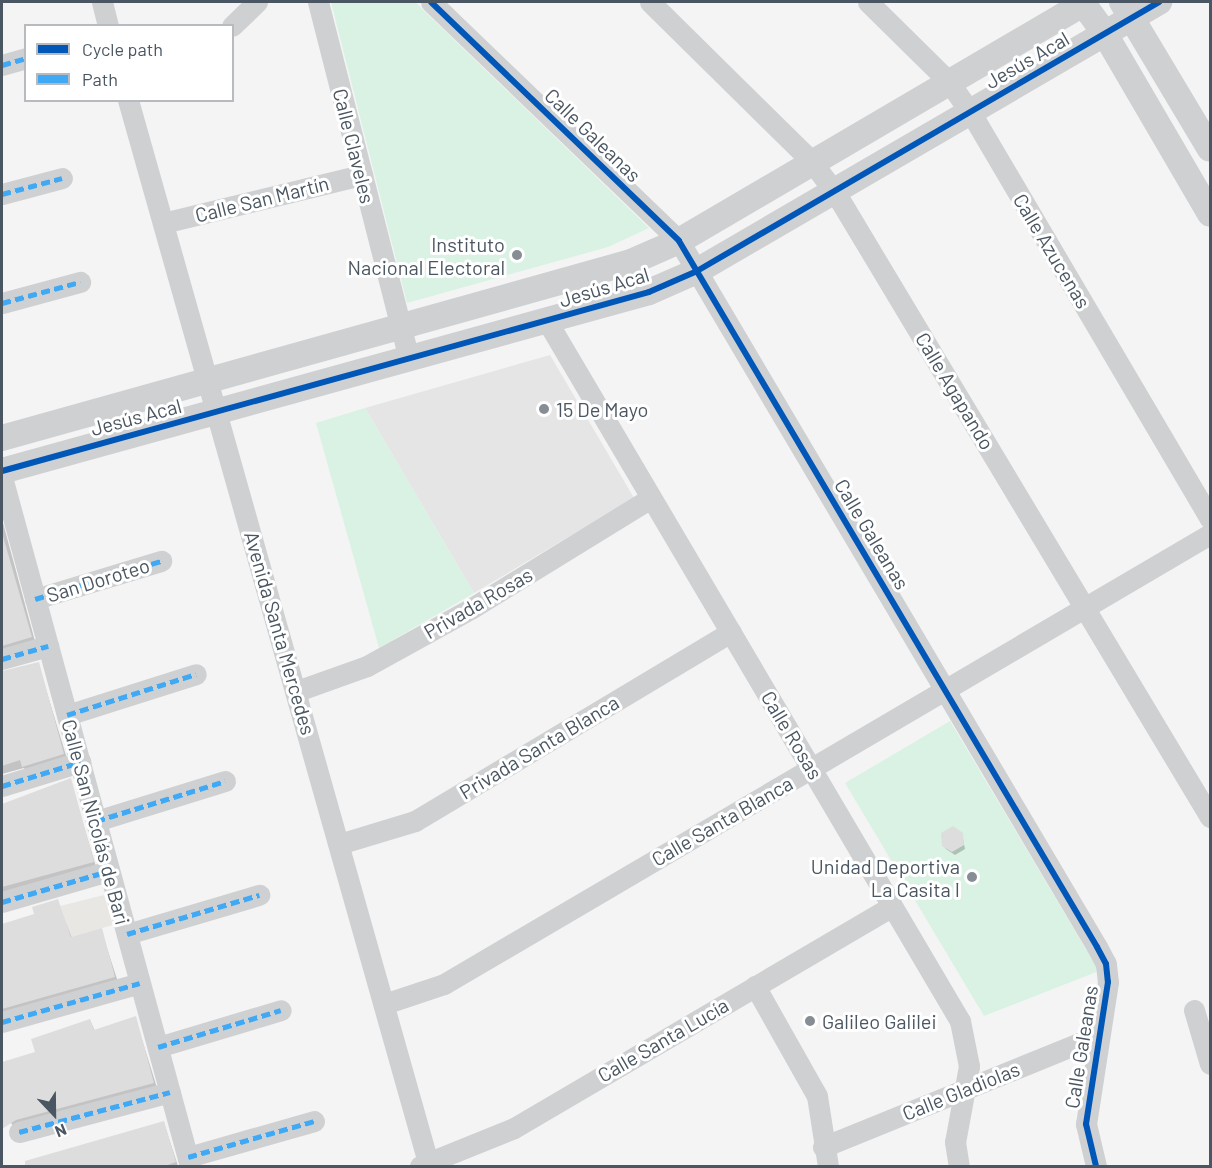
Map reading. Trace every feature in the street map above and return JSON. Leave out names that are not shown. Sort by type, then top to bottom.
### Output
[{"type":"street","points":[[102,2],[108,24]]},
{"type":"street","points":[[234,24],[257,2]]},
{"type":"street","name":"Calle Claveles","points":[[318,2],[408,360]]},
{"type":"street","name":"Calle Galeanas","points":[[431,2],[679,241],[1106,964],[1108,982],[1086,1124],[1096,1167]]},
{"type":"street","name":"Calle Agapando","points":[[650,2],[812,162],[835,192],[1210,817]]},
{"type":"street","name":"Calle Azucenas","points":[[868,2],[949,82],[971,113],[1210,519]]},
{"type":"street","points":[[1084,2],[1210,214]]},
{"type":"street","name":"Jesús Acal","points":[[2,438],[631,262],[679,241],[1084,2]]},
{"type":"street","name":"Jesús Acal","points":[[2,471],[649,292],[697,272],[1105,34],[1128,9],[1159,2]]},
{"type":"street","points":[[1128,9],[1210,149]]},
{"type":"street","points":[[2,65],[24,58]]},
{"type":"street","name":"Avenida Santa Mercedes","points":[[129,102],[297,691],[384,1004],[426,1166]]},
{"type":"street","name":"Calle San Martín","points":[[163,223],[362,175]]},
{"type":"street","points":[[2,194],[62,178]]},
{"type":"street","points":[[2,303],[80,282]]},
{"type":"street","name":"Calle Rosas","points":[[547,321],[965,1034],[969,1066],[955,1142],[959,1167]]},
{"type":"street","name":"Calle San Nicolás de Bari","points":[[2,477],[189,1162]]},
{"type":"street","name":"Privada Rosas","points":[[297,691],[378,660],[472,608],[651,498]]},
{"type":"street","name":"Calle Santa Blanca","points":[[384,1004],[444,984],[1210,534]]},
{"type":"street","name":"San Doroteo","points":[[35,600],[161,561]]},
{"type":"street","name":"Privada Santa Blanca","points":[[339,844],[415,821],[731,632]]},
{"type":"street","points":[[2,659],[48,646]]},
{"type":"street","points":[[67,715],[196,674]]},
{"type":"street","points":[[2,786],[80,762]]},
{"type":"street","points":[[96,821],[225,781]]},
{"type":"street","points":[[2,902],[109,871]]},
{"type":"street","points":[[127,934],[259,895]]},
{"type":"street","name":"Calle Santa Lucía","points":[[426,1166],[514,1128],[892,906]]},
{"type":"street","points":[[2,1022],[140,983]]},
{"type":"street","points":[[755,986],[817,1096],[826,1157]]},
{"type":"street","points":[[158,1047],[281,1010]]},
{"type":"street","points":[[1194,1010],[1210,1064]]},
{"type":"street","name":"Calle Gladiolas","points":[[826,1157],[965,1089],[1099,1035]]},
{"type":"street","points":[[19,1132],[170,1092]]},
{"type":"street","points":[[189,1162],[314,1121]]},
{"type":"shaded area","points":[[550,355],[634,498],[474,593],[365,408]]},
{"type":"shaded area","points":[[104,895],[113,925],[71,937],[60,906]]},
{"type":"green space","points":[[331,2],[415,2],[649,228],[608,247],[407,303]]},
{"type":"green space","points":[[365,408],[474,593],[379,648],[316,423]]},
{"type":"green space","name":"Unidad Deportiva La Casita I","points":[[950,721],[1099,971],[984,1016],[845,783]]},
{"type":"building","points":[[2,533],[32,637],[2,646]]},
{"type":"building","points":[[39,662],[64,754],[22,767],[20,760],[2,766],[2,671]]},
{"type":"building","points":[[71,778],[94,862],[2,887],[2,804]]},
{"type":"building","points":[[953,826],[963,833],[964,845],[952,852],[942,846],[941,833]]},
{"type":"building","points":[[58,899],[71,937],[102,928],[115,977],[2,1009],[2,924],[34,914],[32,907]]},
{"type":"building","points":[[136,1016],[154,1083],[16,1120],[2,1129],[2,1062],[35,1052],[31,1039],[90,1019],[94,1030]]},
{"type":"building","points":[[164,1121],[176,1162],[162,1167],[25,1167],[25,1161]]},
{"type":"marked path","points":[[2,65],[24,59]]},
{"type":"marked path","points":[[2,194],[62,178]]},
{"type":"marked path","points":[[2,303],[80,282]]},
{"type":"marked path","points":[[35,599],[161,561]]},
{"type":"marked path","points":[[2,659],[48,646]]},
{"type":"marked path","points":[[67,715],[196,674]]},
{"type":"marked path","points":[[2,786],[80,762]]},
{"type":"marked path","points":[[96,821],[225,781]]},
{"type":"marked path","points":[[2,902],[109,871]]},
{"type":"marked path","points":[[127,934],[259,895]]},
{"type":"marked path","points":[[2,1022],[140,983]]},
{"type":"marked path","points":[[158,1047],[281,1010]]},
{"type":"marked path","points":[[19,1132],[170,1092]]},
{"type":"marked path","points":[[188,1157],[314,1121]]},
{"type":"cycle path","points":[[431,2],[679,241],[1097,947],[1106,964],[1108,982],[1086,1124],[1096,1166]]},
{"type":"cycle path","points":[[2,471],[649,292],[697,271],[1159,2]]},
{"type":"place","name":"Instituto Nacional Electoral","points":[[517,255]]},
{"type":"place","name":"15 De Mayo","points":[[544,409]]},
{"type":"place","name":"Unidad Deportiva La Casita I","points":[[972,877]]},
{"type":"place","name":"Galileo Galilei","points":[[810,1021]]}]
